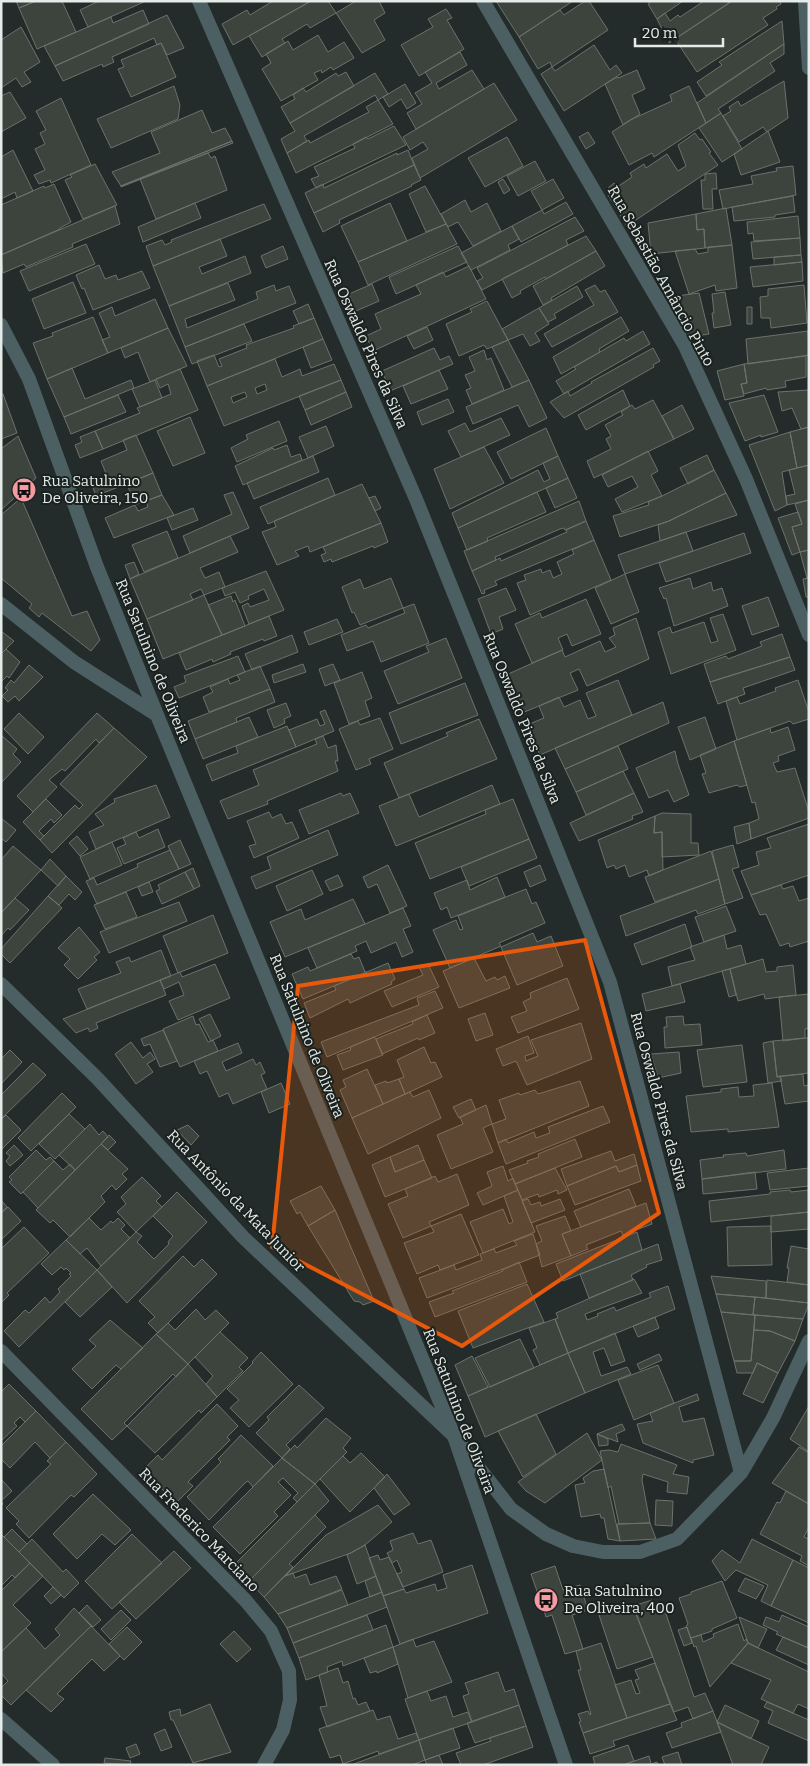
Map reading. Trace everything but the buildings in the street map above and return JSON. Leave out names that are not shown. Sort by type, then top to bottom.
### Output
[{"type":"street","name":"Rua Oswaldo Pires da Silva","points":[[199,1],[416,499],[610,982],[741,1473]]},
{"type":"street","name":"Rua Sebastião Amâncio Pinto","points":[[483,1],[685,346],[746,479],[809,635]]},
{"type":"street","points":[[805,1],[809,68]]},
{"type":"street","name":"Rua Satulnino de Oliveira","points":[[1,325],[29,379],[98,567],[157,715],[454,1436],[566,1765]]},
{"type":"street","points":[[1,604],[74,662],[157,715]]},
{"type":"street","name":"Rua Antônio da Mata Junior","points":[[1,984],[98,1079],[243,1237],[454,1436]]},
{"type":"street","points":[[454,1436],[511,1509],[546,1534],[573,1546],[604,1552],[640,1552],[677,1539],[741,1473],[773,1418],[809,1341]]},
{"type":"street","name":"Rua Frederico Marciano","points":[[1,1351],[246,1600],[271,1631],[288,1671],[290,1700],[283,1730],[264,1765]]},
{"type":"street","points":[[1,1719],[53,1765]]},
{"type":"highlighted area","points":[[585,940],[659,1213],[462,1346],[272,1247],[298,986]]},
{"type":"place","name":"Rua Satulnino De Oliveira, 150","points":[[24,490]]},
{"type":"place","name":"Rua Satulnino De Oliveira, 400","points":[[546,1600]]}]
